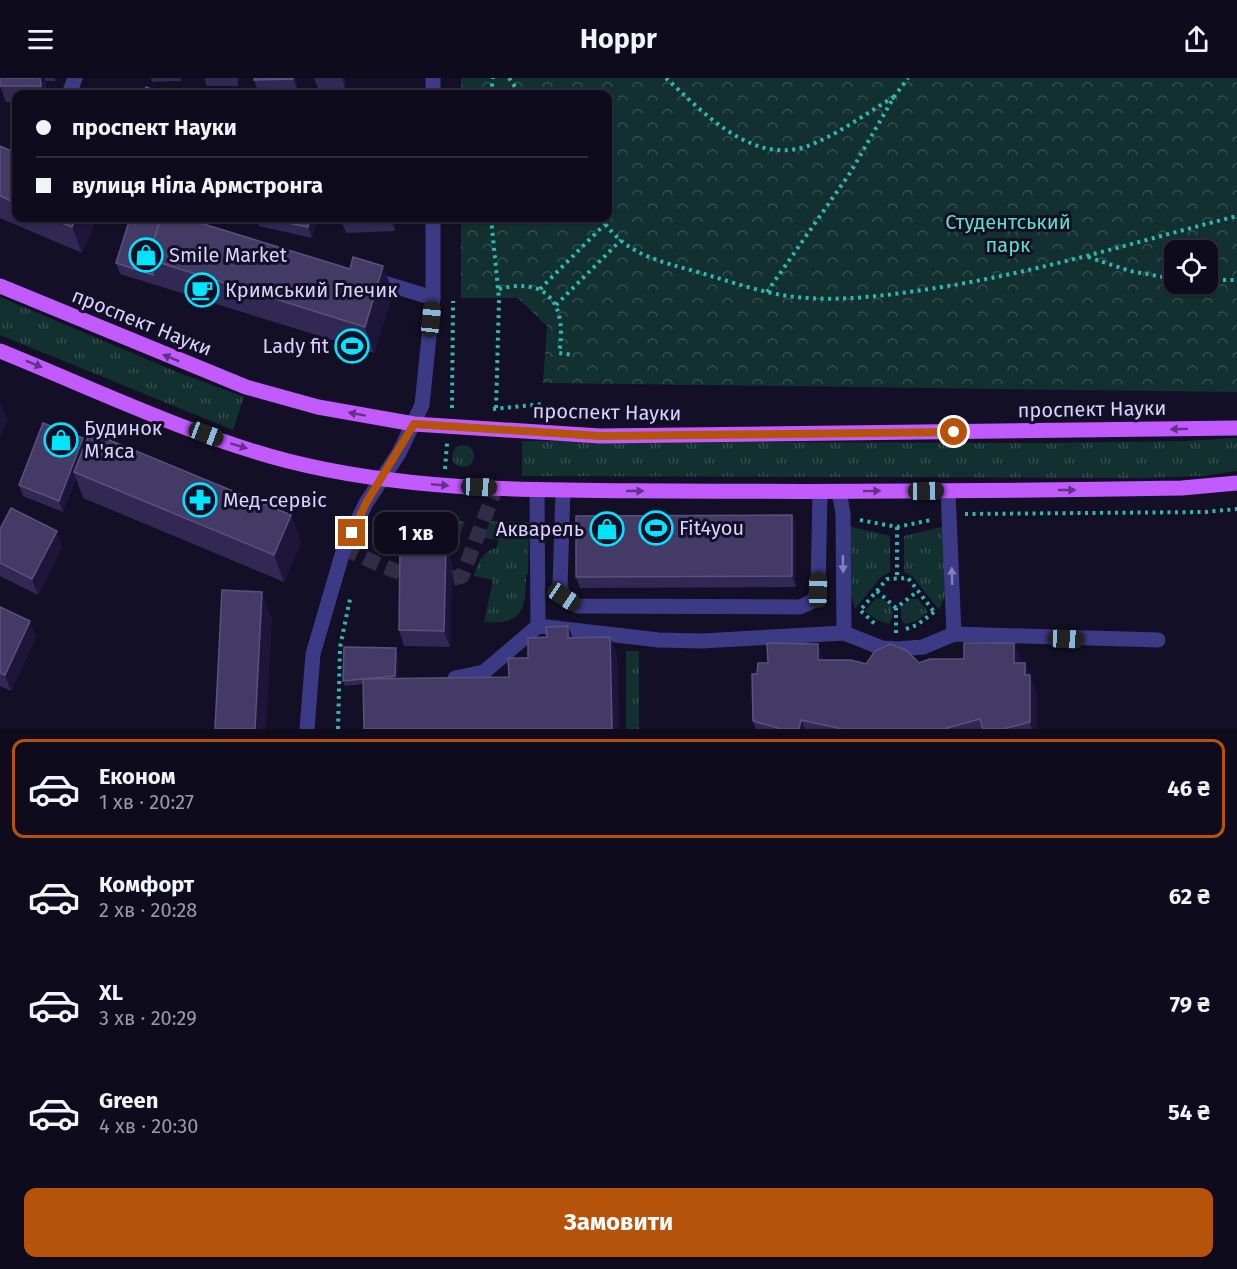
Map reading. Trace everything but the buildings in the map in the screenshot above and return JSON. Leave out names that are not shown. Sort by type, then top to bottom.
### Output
[{"type":"main road","name":"проспект Науки","points":[[0,286],[246,387],[318,407],[414,424],[600,436],[1237,428]]},
{"type":"main road","points":[[0,351],[227,442],[289,461],[382,479],[444,486],[563,490],[839,492],[1171,489],[1237,483]]},
{"type":"street","points":[[307,729],[313,654],[344,548],[366,503],[414,424],[422,405],[433,298],[433,222]]},
{"type":"street","points":[[356,274],[433,298]]},
{"type":"street","points":[[537,489],[538,626]]},
{"type":"street","points":[[563,490],[560,586],[564,597],[578,606],[800,607],[813,601],[818,590],[820,492]]},
{"type":"street","points":[[948,490],[954,634]]},
{"type":"street","points":[[839,492],[843,513],[844,633]]},
{"type":"street","points":[[455,678],[484,672],[538,626],[659,640],[702,641],[844,633],[882,648],[897,649],[923,646],[954,634],[1158,640]]},
{"type":"path","points":[[666,78],[725,129],[746,142],[770,150],[803,147],[820,141],[894,97]]},
{"type":"path","points":[[767,292],[850,173],[894,97],[908,78]]},
{"type":"path","points":[[540,289],[605,224],[621,240],[647,257],[767,292],[805,298],[848,299],[900,294],[1004,277],[1237,216]]},
{"type":"path","points":[[491,222],[499,289],[496,409]]},
{"type":"path","points":[[556,305],[621,240]]},
{"type":"path","points":[[1087,257],[1130,271],[1164,277]]},
{"type":"path","points":[[1218,280],[1237,280]]},
{"type":"path","points":[[499,289],[528,285],[540,289],[556,305],[562,320],[559,353],[574,355]]},
{"type":"path","points":[[452,408],[453,294]]},
{"type":"path","points":[[843,513],[875,525],[897,527],[910,526],[950,514],[1205,512],[1237,509]]},
{"type":"path","points":[[897,527],[897,579]]},
{"type":"path","points":[[844,633],[887,579],[908,578],[954,634]]},
{"type":"path","points":[[338,729],[340,647],[352,589]]},
{"type":"path","points":[[877,591],[896,608],[918,591]]},
{"type":"path","points":[[860,611],[883,628]]},
{"type":"path","points":[[890,629],[904,629],[917,625],[934,612]]},
{"type":"green space","name":"Студентський парк","points":[[461,78],[1237,78],[1237,392],[543,383],[547,326],[518,298],[461,298],[461,222],[612,222],[612,90],[461,90]]},
{"type":"green space","points":[[0,297],[177,372],[244,397],[233,430],[0,335]]},
{"type":"green space","points":[[1237,438],[1237,471],[1202,476],[1139,478],[522,476],[522,441],[1043,443]]},
{"type":"green space","points":[[463,445],[471,448],[474,456],[471,464],[463,467],[455,464],[452,456],[455,448]]},
{"type":"green space","points":[[397,521],[465,521],[458,541],[443,555],[400,552],[378,546],[391,525]]},
{"type":"green space","points":[[490,521],[529,522],[525,598],[519,613],[507,621],[484,622],[493,580],[474,576],[481,558],[496,548],[499,540],[484,538]]},
{"type":"green space","points":[[849,526],[890,536],[890,572],[881,577],[855,609],[850,591]]},
{"type":"green space","points":[[945,526],[945,596],[939,610],[913,577],[904,572],[904,536]]},
{"type":"green space","points":[[876,598],[891,606],[892,615],[889,624],[877,620],[865,611]]},
{"type":"green space","points":[[911,599],[918,599],[928,612],[917,621],[904,624],[901,619],[901,607]]},
{"type":"green space","points":[[626,651],[639,651],[639,729],[626,729]]},
{"type":"tunnel","points":[[344,548],[402,573],[417,577],[447,579],[462,576],[496,488]]},
{"type":"place","name":"Smile Market","points":[[146,255]]},
{"type":"place","name":"Кримський Глечик","points":[[202,290]]},
{"type":"place","name":"Lady fit","points":[[352,346]]},
{"type":"place","name":"Будинок М'яса","points":[[61,440]]},
{"type":"place","name":"Мед-сервіс","points":[[200,500]]},
{"type":"place","name":"Fit4you","points":[[656,528]]},
{"type":"place","name":"Акварель","points":[[607,529]]},
{"type":"route","points":[[352,533],[366,503],[399,453],[414,424],[600,436],[954,432]]}]
